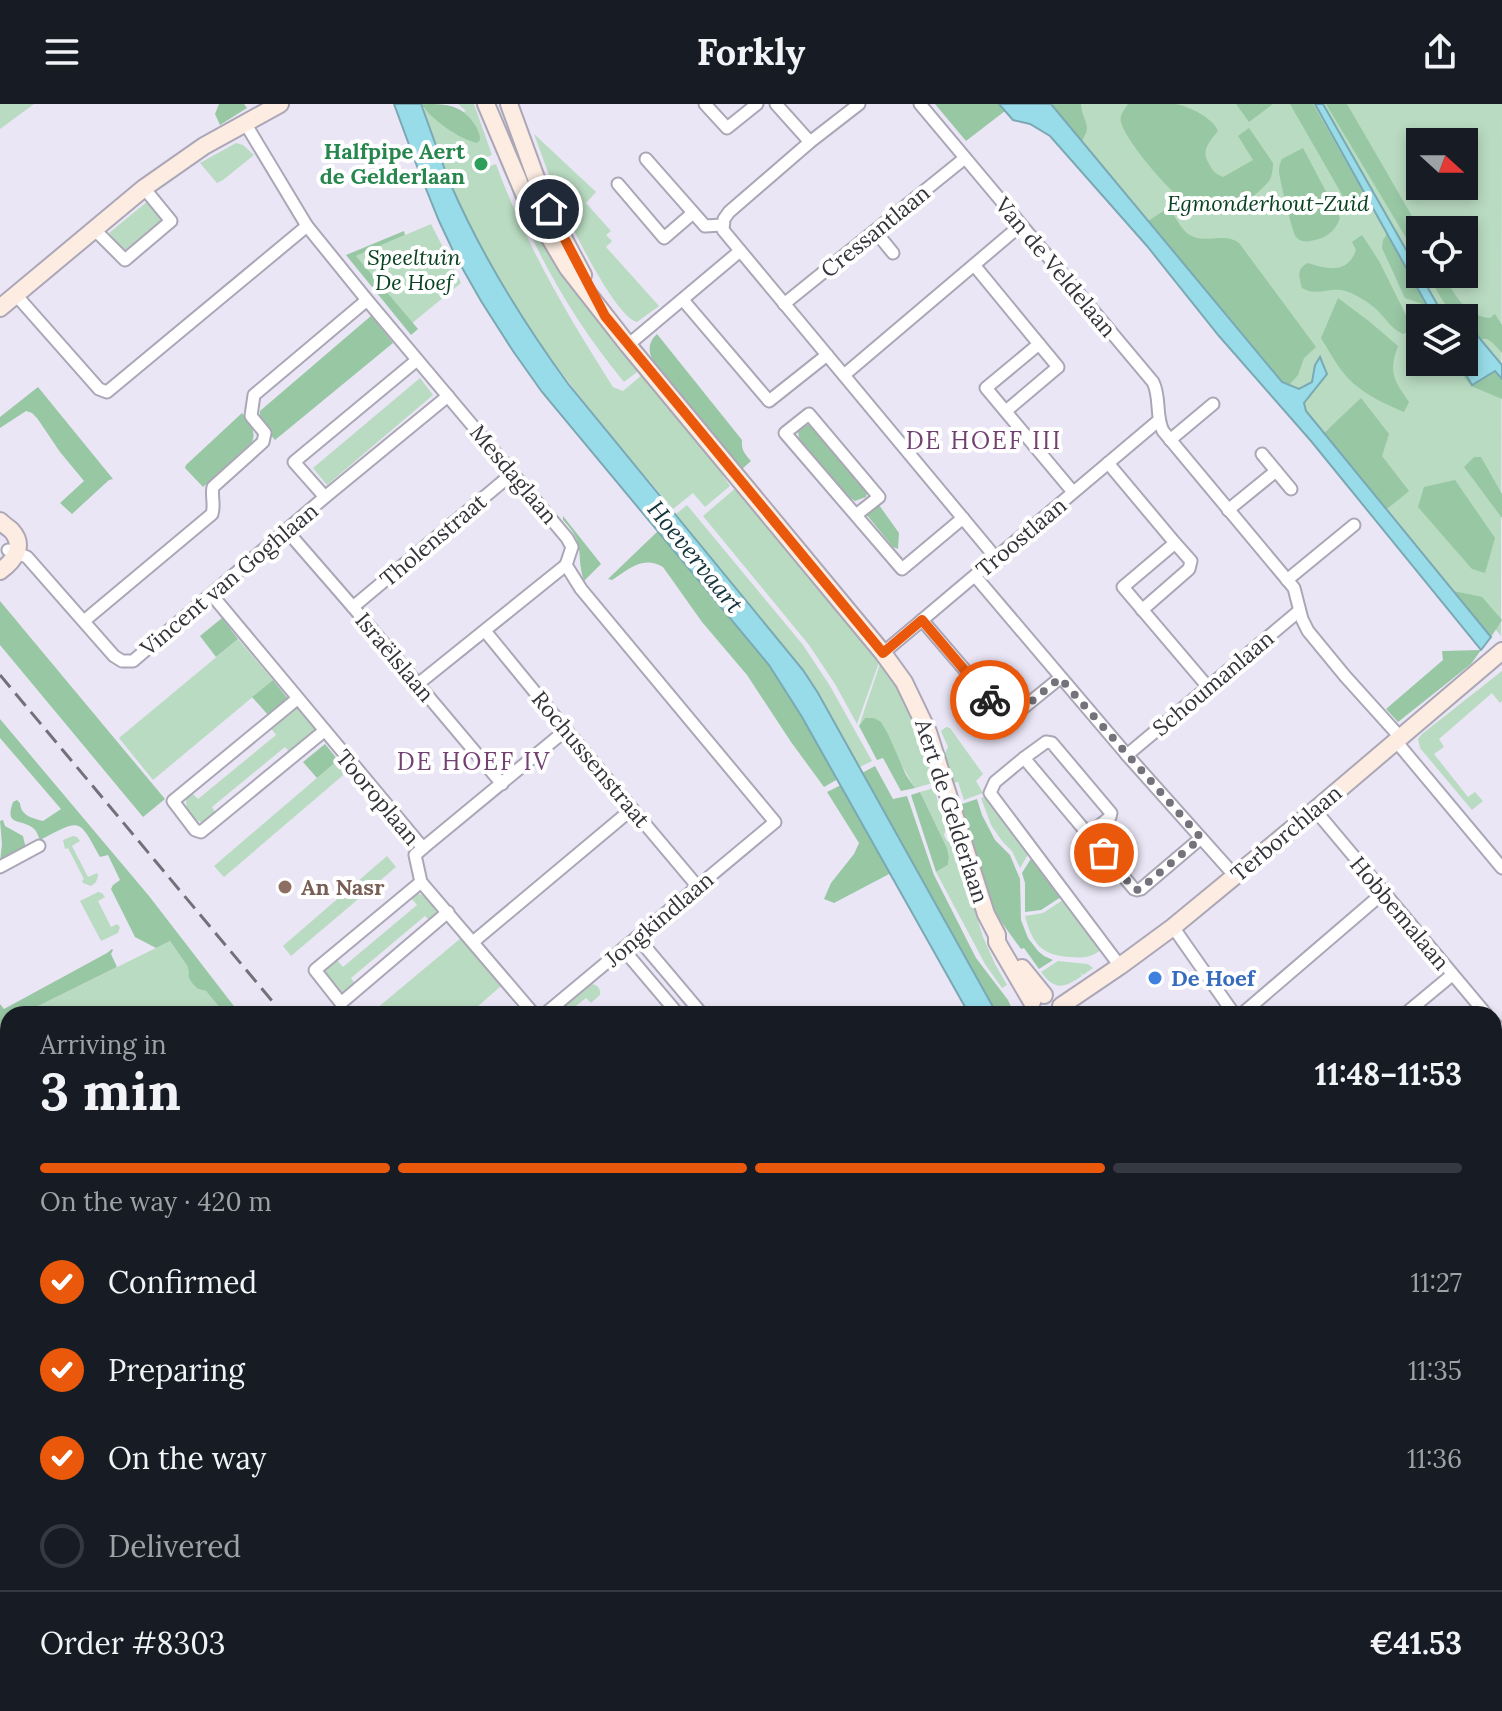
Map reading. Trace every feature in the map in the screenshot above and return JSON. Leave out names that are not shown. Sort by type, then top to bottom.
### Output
[{"type":"street","points":[[0,308],[144,188],[204,146],[280,104]]},
{"type":"street","name":"Aert de Gelderlaan","points":[[486,104],[532,209],[567,267],[904,682],[928,732],[986,914],[997,935],[1028,977],[1035,1004],[1054,998],[1059,1006]]},
{"type":"street","name":"Aert de Gelderlaan","points":[[509,104],[540,189],[605,316]]},
{"type":"street","points":[[705,104],[727,128],[757,104]]},
{"type":"street","points":[[776,104],[810,142]]},
{"type":"street","points":[[859,104],[729,212],[722,225],[723,230],[996,558]]},
{"type":"street","name":"Van de Veldelaan","points":[[920,104],[1153,382],[1158,399],[1158,421],[1163,431],[1287,580],[1297,596],[1305,626],[1316,642],[1502,868]]},
{"type":"street","name":"Mesdaglaan","points":[[245,123],[307,226],[567,538],[572,547],[566,565],[581,589],[775,822]]},
{"type":"street","name":"Cressantlaan","points":[[784,304],[965,158]]},
{"type":"street","points":[[646,159],[705,226],[722,225]]},
{"type":"street","points":[[618,184],[664,238],[693,213]]},
{"type":"street","points":[[94,229],[125,260],[134,254],[171,221],[144,188]]},
{"type":"street","points":[[844,375],[1021,225]]},
{"type":"street","points":[[16,295],[99,389],[107,392],[307,226]]},
{"type":"street","points":[[875,231],[893,253]]},
{"type":"street","points":[[628,345],[740,251]]},
{"type":"street","points":[[974,265],[1058,367],[1006,411]]},
{"type":"street","points":[[7,559],[27,557],[84,621],[212,514],[213,487],[263,442],[265,433],[251,416],[254,395],[367,300]]},
{"type":"street","points":[[683,300],[769,401],[827,355]]},
{"type":"street","points":[[1039,344],[986,388],[1073,492]]},
{"type":"street","name":"Vincent van Goghlaan","points":[[325,497],[294,462],[417,360]]},
{"type":"street","name":"Vincent van Goghlaan","points":[[84,621],[114,656],[122,661],[133,661],[448,396]]},
{"type":"street","points":[[1170,440],[1213,404]]},
{"type":"street","points":[[856,515],[879,497],[809,414],[785,433],[902,569],[963,518]]},
{"type":"street","name":"Troostlaan","points":[[883,653],[1158,421]]},
{"type":"street","points":[[1262,454],[1291,489]]},
{"type":"street","points":[[1108,463],[1191,561],[1189,569],[1142,610]]},
{"type":"street","points":[[1228,510],[1276,471]]},
{"type":"street","name":"Tholenstraat","points":[[353,607],[513,473]]},
{"type":"street","points":[[2,523],[14,535],[18,547],[7,559]]},
{"type":"street","points":[[1287,580],[1354,525]]},
{"type":"street","name":"Israëlslaan","points":[[287,531],[502,784]]},
{"type":"street","points":[[1175,543],[1123,587],[1208,687]]},
{"type":"street","points":[[418,684],[566,565]]},
{"type":"street","points":[[975,576],[1060,678],[1235,876]]},
{"type":"street","name":"Tooroplaan","points":[[212,595],[423,848],[415,855],[421,882]]},
{"type":"street","name":"Schoumanlaan","points":[[1127,755],[1299,611]]},
{"type":"street","points":[[922,620],[1006,718],[1012,717],[1060,678]]},
{"type":"street","name":"Rochussenstraat","points":[[485,631],[698,887]]},
{"type":"street","name":"Terborchlaan","points":[[1067,1006],[1173,927],[1502,651]]},
{"type":"street","points":[[297,699],[173,801],[195,830],[201,832],[324,731]]},
{"type":"street","points":[[423,848],[566,730]]},
{"type":"street","points":[[1089,834],[1110,817],[1110,810],[1052,743],[1046,742],[1024,758],[1089,834],[1137,890],[1201,838]]},
{"type":"street","name":"Aert de Gelderlaan","points":[[1024,758],[995,782],[990,793],[1120,966]]},
{"type":"street","points":[[448,912],[341,1003],[315,970],[421,882],[448,912],[473,942],[632,809]]},
{"type":"street","name":"Hobbemalaan","points":[[1315,810],[1479,1006]]},
{"type":"street","name":"Jongkindlaan","points":[[554,1006],[775,822]]},
{"type":"street","points":[[0,867],[39,846]]},
{"type":"street","points":[[1251,1006],[1383,893]]},
{"type":"street","points":[[1173,927],[1228,1006]]},
{"type":"street","points":[[637,937],[695,1006]]},
{"type":"street","name":"Jongkindlaan","points":[[473,942],[527,1006]]},
{"type":"street","points":[[623,949],[671,1006]]},
{"type":"street","points":[[1415,1006],[1452,975]]},
{"type":"green space","points":[[0,104],[34,104],[0,129]]},
{"type":"green space","points":[[219,104],[244,104],[247,108],[220,125],[215,114]]},
{"type":"green space","points":[[421,104],[457,108],[476,126],[480,140],[477,143],[454,133]]},
{"type":"green space","points":[[458,104],[474,104],[492,155],[487,157],[490,166],[496,164],[520,223],[548,279],[613,387],[623,391],[642,375],[730,486],[705,507],[693,493],[673,509],[579,396],[515,306],[464,214],[422,107],[438,120],[466,111]]},
{"type":"green space","points":[[935,104],[999,104],[1005,111],[966,141]]},
{"type":"green space","points":[[1051,104],[1081,104],[1087,127],[1082,141]]},
{"type":"green space","name":"Egmonderhout-Zuid","points":[[1061,104],[1502,104],[1501,636],[1466,594],[1454,591],[1387,509],[1392,505],[1329,428],[1324,433],[1306,412],[1299,393],[1289,385],[1291,382],[1153,218],[1148,221],[1082,141],[1086,135]]},
{"type":"green space","points":[[1128,104],[1175,104],[1206,117],[1218,131],[1207,146],[1206,158],[1214,171],[1223,177],[1253,160],[1238,136],[1249,128],[1273,163],[1269,181],[1230,213],[1222,212],[1204,198],[1187,203],[1149,166],[1124,130],[1121,117]]},
{"type":"green space","points":[[1236,104],[1273,104],[1249,122]]},
{"type":"green space","points":[[1290,104],[1313,104],[1373,209],[1352,212]]},
{"type":"green space","points":[[1326,104],[1347,104],[1412,216],[1406,216],[1406,238]]},
{"type":"green space","points":[[534,134],[596,192],[586,203],[611,231],[606,235],[612,241],[606,247],[659,306],[637,322],[616,303],[593,266],[558,197]]},
{"type":"green space","points":[[236,143],[254,155],[217,183],[200,163]]},
{"type":"green space","points":[[1303,148],[1340,218],[1329,233],[1307,241],[1301,241],[1294,234],[1279,171],[1282,159]]},
{"type":"green space","points":[[497,151],[554,261],[587,306],[641,369],[624,382],[590,338],[547,267]]},
{"type":"green space","points":[[148,201],[163,221],[129,251],[123,249],[109,233]]},
{"type":"green space","points":[[1165,210],[1171,211],[1193,237],[1227,238],[1239,243],[1316,347],[1304,358],[1298,375],[1289,385],[1282,382],[1148,221]]},
{"type":"green space","name":"Speeltuin De Hoef","points":[[431,224],[461,283],[411,324],[356,256]]},
{"type":"green space","points":[[404,231],[405,235],[356,256],[418,329],[411,335],[346,255]]},
{"type":"green space","points":[[1387,234],[1406,267],[1406,288],[1418,288],[1427,304],[1405,298],[1382,248]]},
{"type":"green space","points":[[1362,235],[1379,261],[1406,315],[1406,333],[1399,332],[1372,305],[1346,291],[1313,292],[1302,288],[1299,274],[1304,265],[1342,267],[1356,250],[1352,242]]},
{"type":"green space","points":[[1436,288],[1451,288],[1462,304],[1446,304]]},
{"type":"green space","points":[[1338,298],[1398,346],[1393,369],[1396,381],[1409,402],[1404,412],[1354,384],[1321,338]]},
{"type":"green space","points":[[1495,314],[1502,325],[1502,353],[1487,339],[1478,336],[1478,315],[1490,318]]},
{"type":"green space","points":[[372,315],[393,343],[275,440],[262,423],[260,411]]},
{"type":"green space","points":[[657,334],[742,440],[745,454],[751,461],[742,469],[653,361],[650,347]]},
{"type":"green space","points":[[1496,371],[1502,379],[1502,399],[1471,386],[1464,376],[1468,376],[1473,384]]},
{"type":"green space","points":[[420,378],[433,395],[327,485],[313,468]]},
{"type":"green space","points":[[38,387],[113,479],[72,514],[60,503],[84,481],[37,418],[26,411],[0,428],[0,417]]},
{"type":"green space","points":[[1361,398],[1389,434],[1382,456],[1409,491],[1387,509],[1324,433]]},
{"type":"green space","points":[[242,413],[253,430],[252,442],[203,487],[185,468],[186,465]]},
{"type":"green space","points":[[813,425],[854,470],[867,493],[866,497],[855,501],[834,484],[819,466],[799,437],[798,431]]},
{"type":"green space","points":[[1474,457],[1481,457],[1502,494],[1502,518],[1464,467]]},
{"type":"green space","points":[[1455,480],[1495,538],[1485,573],[1472,569],[1418,507],[1424,487]]},
{"type":"green space","points":[[738,486],[881,657],[857,724],[809,645],[703,516]]},
{"type":"green space","points":[[687,505],[803,645],[872,761],[860,767],[803,670],[676,514]]},
{"type":"green space","points":[[879,505],[899,533],[898,549],[866,514]]},
{"type":"green space","points":[[563,516],[601,564],[584,581],[578,543]]},
{"type":"green space","points":[[658,531],[769,665],[838,779],[824,787],[747,675],[702,622],[663,567],[643,563],[612,580],[608,579]]},
{"type":"green space","points":[[1454,591],[1482,597],[1502,620],[1491,637]]},
{"type":"green space","points":[[0,601],[165,799],[143,817],[0,645]]},
{"type":"green space","points":[[222,618],[238,639],[216,657],[200,636]]},
{"type":"green space","points":[[238,639],[273,680],[153,780],[119,738]]},
{"type":"green space","points":[[1481,650],[1471,664],[1398,722],[1386,709],[1443,660],[1442,651]]},
{"type":"green space","points":[[882,658],[900,686],[940,781],[915,788],[874,718],[865,718],[859,726]]},
{"type":"green space","points":[[1502,671],[1502,701],[1500,703],[1492,693],[1439,739],[1444,747],[1434,754],[1468,797],[1475,792],[1483,801],[1472,810],[1420,748],[1418,739]]},
{"type":"green space","points":[[273,680],[289,700],[269,716],[252,697]]},
{"type":"green space","points":[[298,705],[320,731],[292,754],[285,747],[212,807],[217,815],[205,824],[195,819],[186,806],[191,792],[198,799],[276,735],[270,727]]},
{"type":"green space","points":[[865,718],[881,722],[915,788],[901,791],[883,758],[877,760],[859,726]]},
{"type":"green space","points":[[0,719],[149,896],[234,1006],[218,1006],[206,991],[193,984],[188,967],[170,941],[156,948],[135,937],[111,889],[120,880],[108,855],[100,857],[82,829],[71,826],[40,840],[33,828],[12,819],[13,802],[17,800],[25,814],[43,821],[61,809],[0,738]]},
{"type":"green space","points":[[950,728],[983,774],[976,781],[983,793],[964,800],[958,782],[953,783],[944,755],[948,747],[941,731]]},
{"type":"green space","points":[[325,744],[338,760],[317,778],[303,762]]},
{"type":"green space","points":[[338,760],[348,771],[224,877],[214,866]]},
{"type":"green space","points":[[875,766],[893,799],[907,796],[934,875],[976,958],[1011,1006],[992,1006],[862,773]]},
{"type":"green space","points":[[841,785],[891,873],[834,903],[824,899],[831,883],[859,843],[827,792]]},
{"type":"green space","points":[[934,788],[946,829],[944,835],[947,841],[954,844],[983,937],[1007,985],[1002,988],[985,964],[936,872],[948,865],[949,857],[920,792]]},
{"type":"green space","points":[[920,792],[949,857],[948,865],[936,872],[911,795]]},
{"type":"green space","points":[[987,796],[1029,853],[1020,868],[1012,851],[991,825],[981,798]]},
{"type":"green space","points":[[977,799],[995,840],[1010,855],[1020,879],[1021,920],[1028,938],[1038,951],[1053,960],[1039,969],[989,905],[959,805]]},
{"type":"green space","points":[[3,820],[5,826],[23,836],[26,849],[0,862],[0,821]]},
{"type":"green space","points":[[73,836],[80,841],[72,846],[88,877],[97,873],[96,882],[91,886],[83,883],[84,879],[68,848],[65,849],[63,840]]},
{"type":"green space","points":[[387,856],[396,867],[291,956],[283,946]]},
{"type":"green space","points":[[1032,857],[1061,897],[1041,910],[1025,912],[1022,873]]},
{"type":"green space","points":[[98,892],[105,897],[98,901],[111,927],[117,924],[120,927],[118,933],[101,941],[80,901]]},
{"type":"green space","points":[[414,893],[430,900],[437,917],[431,922],[425,916],[351,978],[356,985],[345,992],[337,992],[324,974],[327,966],[336,959],[343,967],[417,905],[410,897]]},
{"type":"green space","points":[[1063,900],[1101,950],[1086,957],[1074,957],[1051,954],[1039,946],[1025,916],[1043,913]]},
{"type":"green space","points":[[461,938],[501,986],[478,1006],[380,1006]]},
{"type":"green space","points":[[170,941],[188,967],[198,989],[206,991],[218,1006],[38,1006]]},
{"type":"green space","points":[[113,950],[111,954],[117,967],[38,1006],[10,1006]]},
{"type":"green space","points":[[1058,961],[1088,964],[1093,968],[1083,975],[1080,972],[1082,976],[1070,983],[1055,985],[1041,972]]},
{"type":"green space","points":[[592,984],[599,988],[600,995],[591,1003],[586,998],[576,1006],[564,1006]]},
{"type":"water","name":"Hoevervaart","points":[[394,104],[421,104],[451,185],[476,237],[520,313],[569,385],[803,670],[993,1006],[965,1006],[802,717],[769,665],[542,392],[513,351],[456,257]]},
{"type":"water","points":[[999,104],[1051,104],[1282,382],[1299,389],[1312,382],[1320,357],[1327,374],[1304,403],[1306,411],[1491,637],[1481,650],[1311,441],[1050,136],[1030,124],[1013,120]]},
{"type":"water","points":[[1315,104],[1323,104],[1406,250],[1406,268]]},
{"type":"water","points":[[1417,288],[1428,288],[1437,304],[1426,304]]},
{"type":"water","points":[[1478,336],[1502,365],[1502,379],[1495,371],[1472,385],[1467,376],[1478,376]]},
{"type":"railway","points":[[0,675],[276,1006]]},
{"type":"way so far","points":[[990,700],[1004,717],[1010,719],[1060,678],[1201,838],[1139,890],[1134,889],[1104,853]]},
{"type":"place","name":"Halfpipe Aert de Gelderlaan","points":[[481,164]]},
{"type":"place","name":"An Nasr","points":[[285,887]]},
{"type":"place","name":"De Hoef","points":[[1155,978]]},
{"type":"district","name":"DE HOEF III","points":[[984,441]]},
{"type":"district","name":"DE HOEF IV","points":[[474,762]]},
{"type":"route","points":[[549,209],[605,316],[883,653],[922,620],[990,700]]}]
